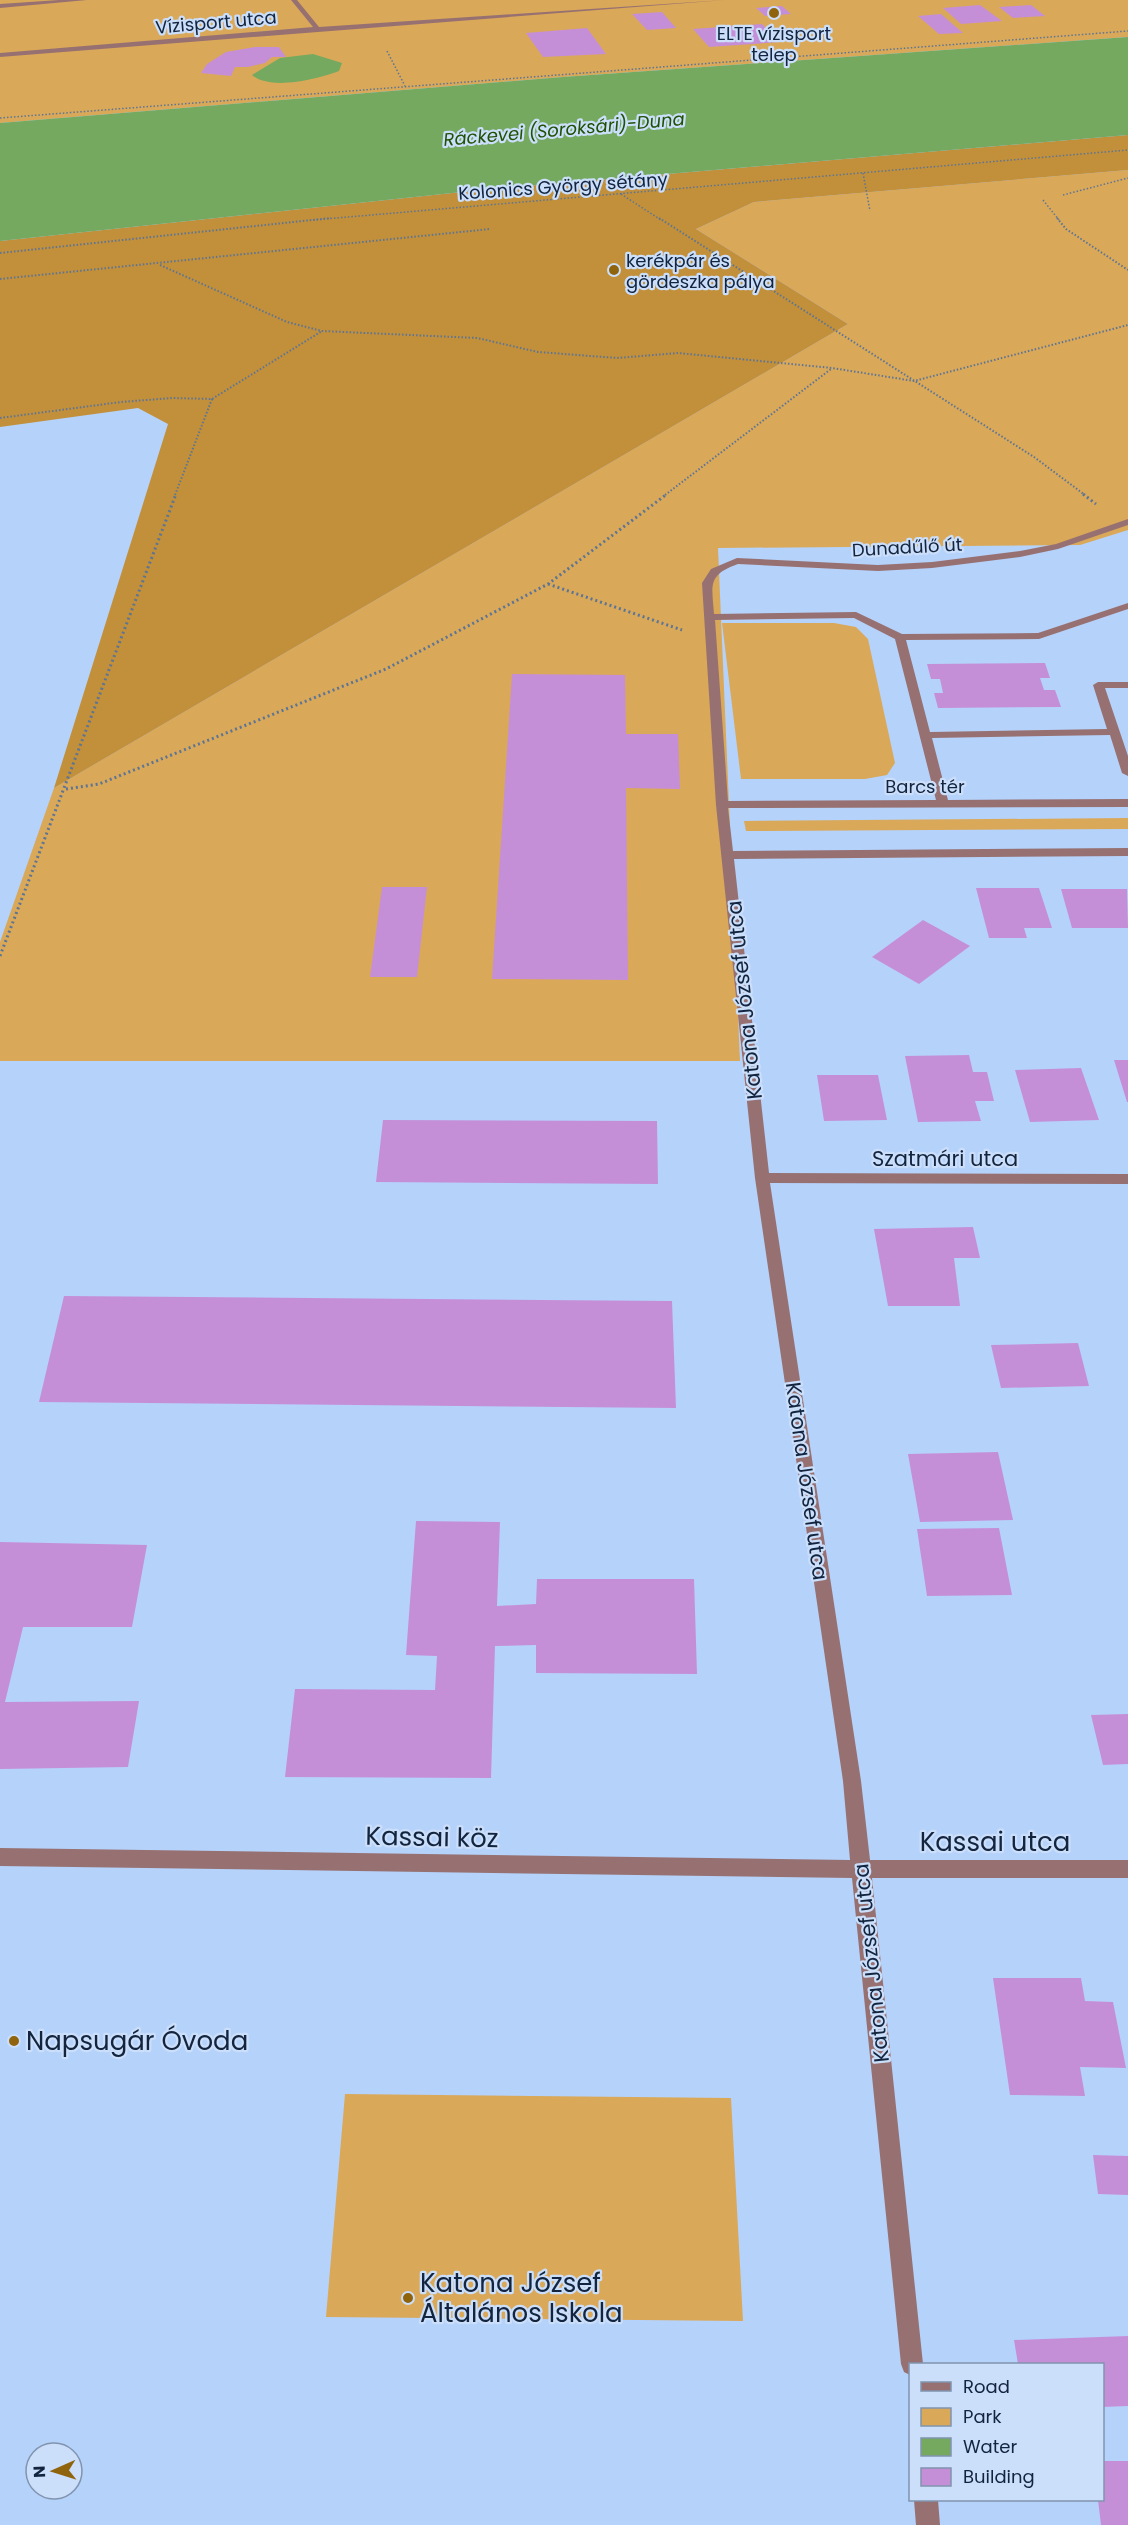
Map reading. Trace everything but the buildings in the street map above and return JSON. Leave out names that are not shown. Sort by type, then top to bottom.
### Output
[{"type":"street","points":[[0,6],[84,0]]},
{"type":"street","points":[[294,0],[317,29]]},
{"type":"street","name":"Vízisport utca","points":[[0,55],[317,29],[722,0]]},
{"type":"street","name":"Dunadűlő út","points":[[707,598],[709,575],[737,561],[878,568],[932,565],[1020,554],[1058,546],[1126,523]]},
{"type":"street","name":"Katona József utca","points":[[707,598],[722,805],[762,1178],[862,1868],[912,2363]]},
{"type":"street","points":[[708,617],[856,615],[900,637],[1039,636],[1128,606]]},
{"type":"street","points":[[900,637],[943,803]]},
{"type":"street","points":[[1128,685],[1098,685],[1128,773]]},
{"type":"street","points":[[926,735],[1114,732]]},
{"type":"street","name":"Barcs tér","points":[[722,805],[1128,803]]},
{"type":"street","points":[[729,855],[1128,852]]},
{"type":"street","name":"Szatmári utca","points":[[762,1178],[1128,1179]]},
{"type":"street","name":"Kassai köz","points":[[0,1857],[862,1868]]},
{"type":"street","name":"Kassai utca","points":[[862,1868],[1128,1869]]},
{"type":"street","points":[[926,2501],[928,2525]]},
{"type":"path","points":[[374,25],[405,86]]},
{"type":"path","points":[[0,118],[1128,31]]},
{"type":"path","name":"Kolonics György sétány","points":[[0,253],[308,220],[1128,150]]},
{"type":"path","points":[[863,173],[870,211]]},
{"type":"path","points":[[1063,195],[1128,178]]},
{"type":"path","points":[[621,194],[1034,457],[1126,523]]},
{"type":"path","points":[[1042,200],[1066,229],[1128,270]]},
{"type":"path","points":[[0,279],[159,265],[490,229]]},
{"type":"path","points":[[159,265],[287,322],[322,331],[477,338],[538,352],[617,358],[678,353],[832,368],[914,381],[1128,325]]},
{"type":"path","points":[[0,418],[121,402],[172,398],[212,399],[322,331]]},
{"type":"path","points":[[66,789],[99,784],[386,669],[548,584],[832,368]]},
{"type":"path","points":[[0,956],[66,789],[212,399]]},
{"type":"path","points":[[548,584],[662,621],[710,643]]},
{"type":"green space","points":[[0,0],[1128,0],[1128,37],[563,77],[0,123]]},
{"type":"green space","points":[[1128,170],[1128,530],[1080,545],[718,548],[740,1061],[0,1061],[0,942],[54,788],[848,324],[696,229],[754,202]]},
{"type":"green space","points":[[722,623],[834,623],[856,627],[868,639],[895,763],[887,775],[865,779],[741,779]]},
{"type":"green space","points":[[1128,818],[1128,829],[746,831],[744,821]]},
{"type":"green space","points":[[345,2094],[731,2098],[743,2321],[326,2317]]},
{"type":"shaded area","points":[[1128,135],[1128,170],[754,202],[696,229],[848,324],[54,788],[168,424],[138,408],[0,427],[0,241],[490,189]]},
{"type":"water","name":"Ráckevei (Soroksári)-Duna","points":[[1128,37],[1128,135],[490,189],[0,241],[0,123],[563,77]]},
{"type":"water","points":[[313,54],[342,63],[339,71],[307,80],[282,83],[260,80],[252,75],[280,58]]},
{"type":"place","name":"ELTE vízisport telep","points":[[774,13]]},
{"type":"place","name":"kerékpár és gördeszka pálya","points":[[614,270]]},
{"type":"place","name":"Napsugár Óvoda","points":[[14,2041]]},
{"type":"place","name":"Katona József Általános Iskola","points":[[408,2298]]}]
